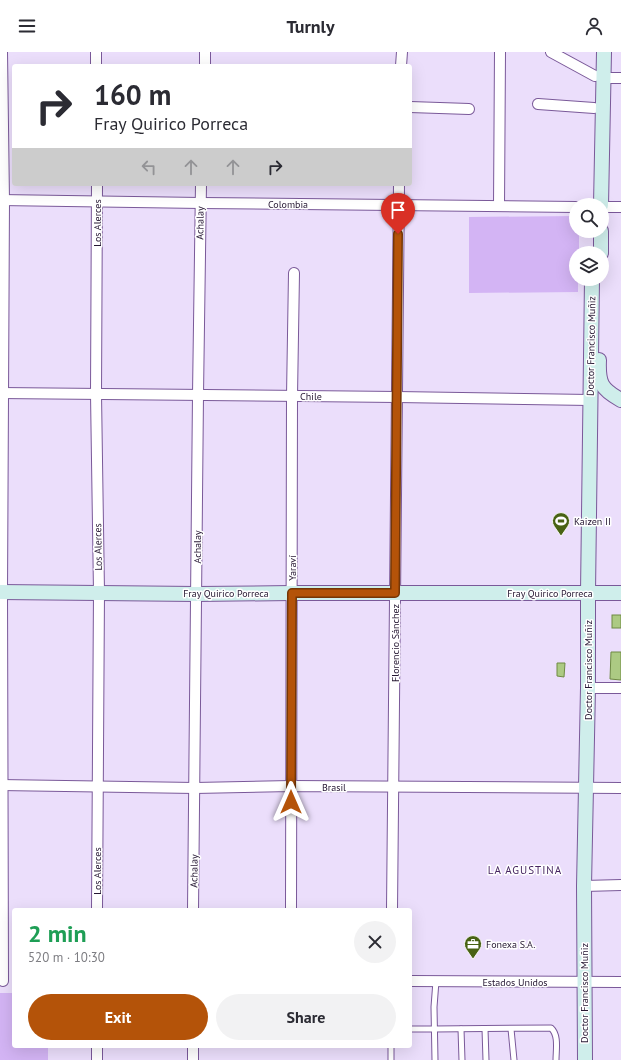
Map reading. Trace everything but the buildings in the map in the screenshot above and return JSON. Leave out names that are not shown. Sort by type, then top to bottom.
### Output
[{"type":"main road","points":[[595,52],[600,77],[602,198]]},
{"type":"main road","points":[[592,198],[594,108],[604,52]]},
{"type":"main road","name":"Doctor Francisco Muñiz","points":[[585,1060],[584,886],[588,688],[592,286]]},
{"type":"main road","name":"Doctor Francisco Muñiz","points":[[600,286],[599,370],[601,384],[610,394],[621,400]]},
{"type":"main road","name":"Chile","points":[[590,400],[621,400]]},
{"type":"main road","name":"Fray Quirico Porreca","points":[[1,592],[196,594],[621,593]]},
{"type":"street","points":[[2,52],[2,981]]},
{"type":"street","points":[[96,52],[96,64]]},
{"type":"street","points":[[205,64],[206,52]]},
{"type":"street","points":[[401,64],[402,52]]},
{"type":"street","points":[[499,206],[500,52]]},
{"type":"street","points":[[551,52],[600,77],[621,78]]},
{"type":"street","points":[[538,104],[594,108]]},
{"type":"street","points":[[412,107],[469,109]]},
{"type":"street","name":"Los Alerces","points":[[97,186],[96,394],[99,592],[97,908]]},
{"type":"street","name":"Achalay","points":[[193,908],[201,186]]},
{"type":"street","name":"Florencio Sánchez","points":[[392,908],[399,186]]},
{"type":"street","name":"Colombia","points":[[2,200],[569,207]]},
{"type":"street","points":[[609,206],[621,207]]},
{"type":"street","name":"Yaraví","points":[[290,908],[292,396],[294,273]]},
{"type":"street","name":"Chile","points":[[2,394],[590,400]]},
{"type":"street","points":[[588,688],[621,688]]},
{"type":"street","name":"Brasil","points":[[1,785],[195,788],[291,786],[621,788]]},
{"type":"street","points":[[584,886],[621,885]]},
{"type":"street","name":"Estados Unidos","points":[[412,981],[621,982]]},
{"type":"street","points":[[97,1048],[97,1060]]},
{"type":"street","points":[[193,1048],[193,1060]]},
{"type":"lane","points":[[435,1060],[434,1030],[436,981]]},
{"type":"lane","points":[[511,1028],[514,1060]]},
{"type":"lane","points":[[412,1029],[551,1028],[555,1035],[556,1060]]},
{"type":"lane","points":[[461,1029],[462,1060]]},
{"type":"lane","points":[[485,1029],[486,1060]]},
{"type":"lane","points":[[391,1048],[391,1060]]},
{"type":"shaded area","points":[[569,216],[569,238],[579,238],[579,246],[569,246],[569,286],[578,286],[578,292],[469,293],[469,217]]},
{"type":"shaded area","points":[[0,993],[12,993],[12,1048],[48,1048],[48,1060],[0,1060]]},
{"type":"place","name":"Kaizen II","points":[[561,536]]},
{"type":"place","name":"Fonexa S.A.","points":[[473,959]]},
{"type":"district","name":"LA AGUSTINA","points":[[525,870]]},
{"type":"route","points":[[291,802],[292,593],[395,593],[398,234]]}]
